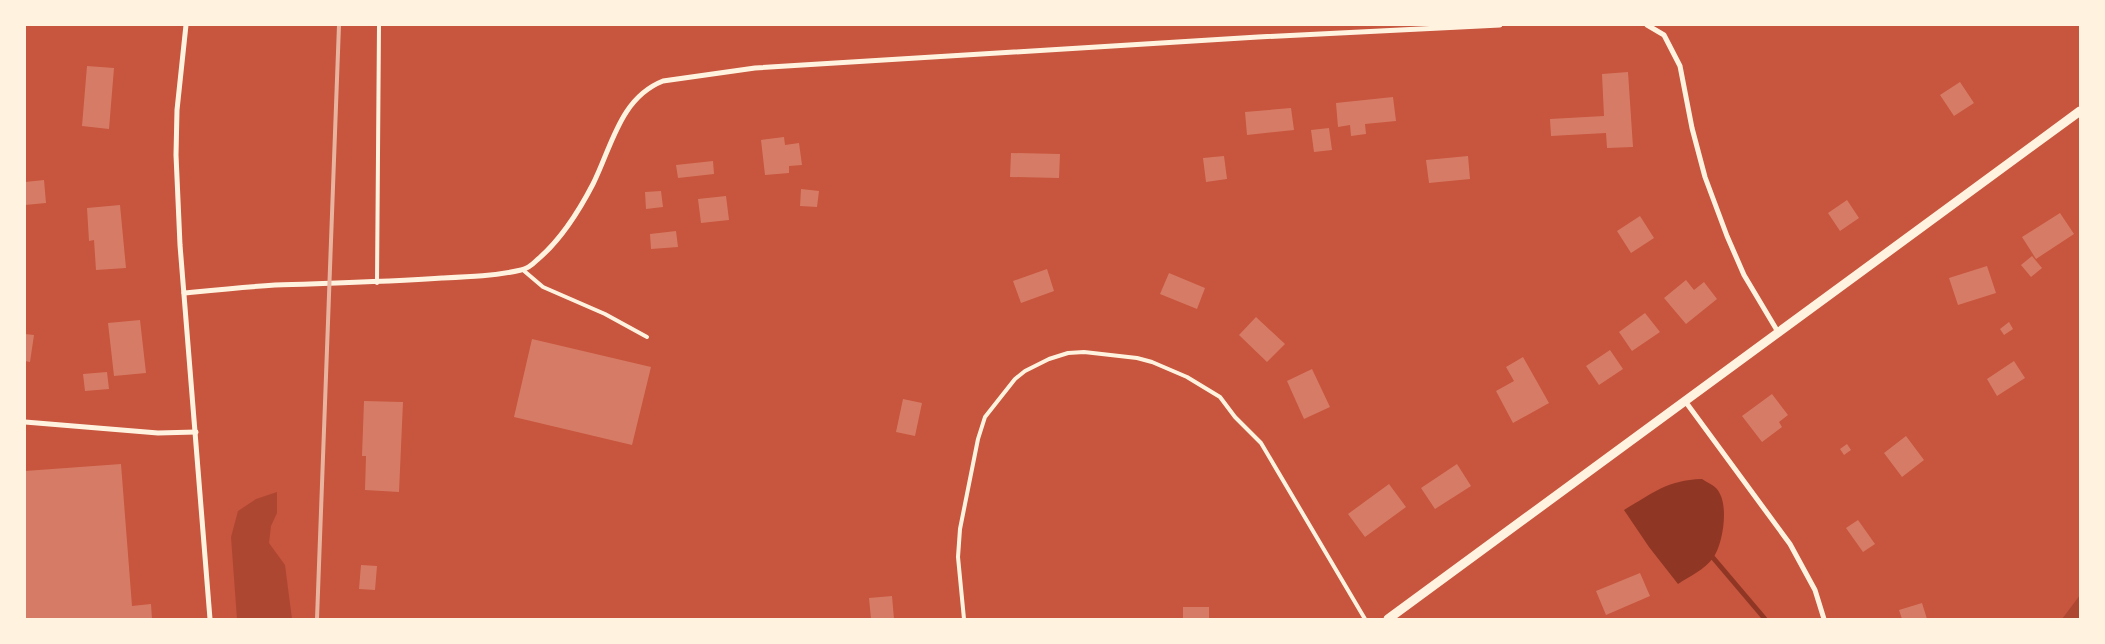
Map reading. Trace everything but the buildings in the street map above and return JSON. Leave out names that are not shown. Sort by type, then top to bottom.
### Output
[{"type":"street","points":[[186,25],[177,110],[176,155],[184,293],[210,619]]},
{"type":"street","points":[[184,293],[274,285],[377,283],[483,276],[523,270],[537,260],[551,246],[579,209],[594,183],[613,136],[637,96],[649,86],[663,80],[755,68],[1258,37],[1500,25]]},
{"type":"street","points":[[1647,25],[1664,35],[1680,66],[1692,128],[1705,177],[1744,275],[1778,332]]},
{"type":"street","points":[[1388,619],[2080,111]]},
{"type":"street","points":[[1685,401],[1790,544],[1815,590],[1824,619]]},
{"type":"street","points":[[25,422],[158,433],[196,432]]},
{"type":"lane","points":[[377,283],[379,25]]},
{"type":"lane","points":[[523,270],[543,287],[605,314],[648,337]]},
{"type":"lane","points":[[964,619],[958,557],[960,529],[978,439],[985,417],[1015,379],[1025,371],[1049,359],[1068,353],[1084,352],[1137,358],[1152,362],[1187,377],[1220,397],[1235,417],[1261,443],[1365,619]]},
{"type":"shaded area","points":[[1702,479],[1717,489],[1720,494],[1724,508],[1722,536],[1713,558],[1701,569],[1678,584],[1649,547],[1624,510],[1661,488],[1679,482]]},
{"type":"shaded area","points":[[277,492],[277,513],[271,526],[269,543],[285,565],[292,619],[237,619],[231,537],[238,511],[256,499]]},
{"type":"shaded area","points":[[2080,595],[2080,619],[2062,619]]},
{"type":"waterway","points":[[1709,553],[1765,619]]},
{"type":"railway","points":[[317,619],[339,25]]}]
